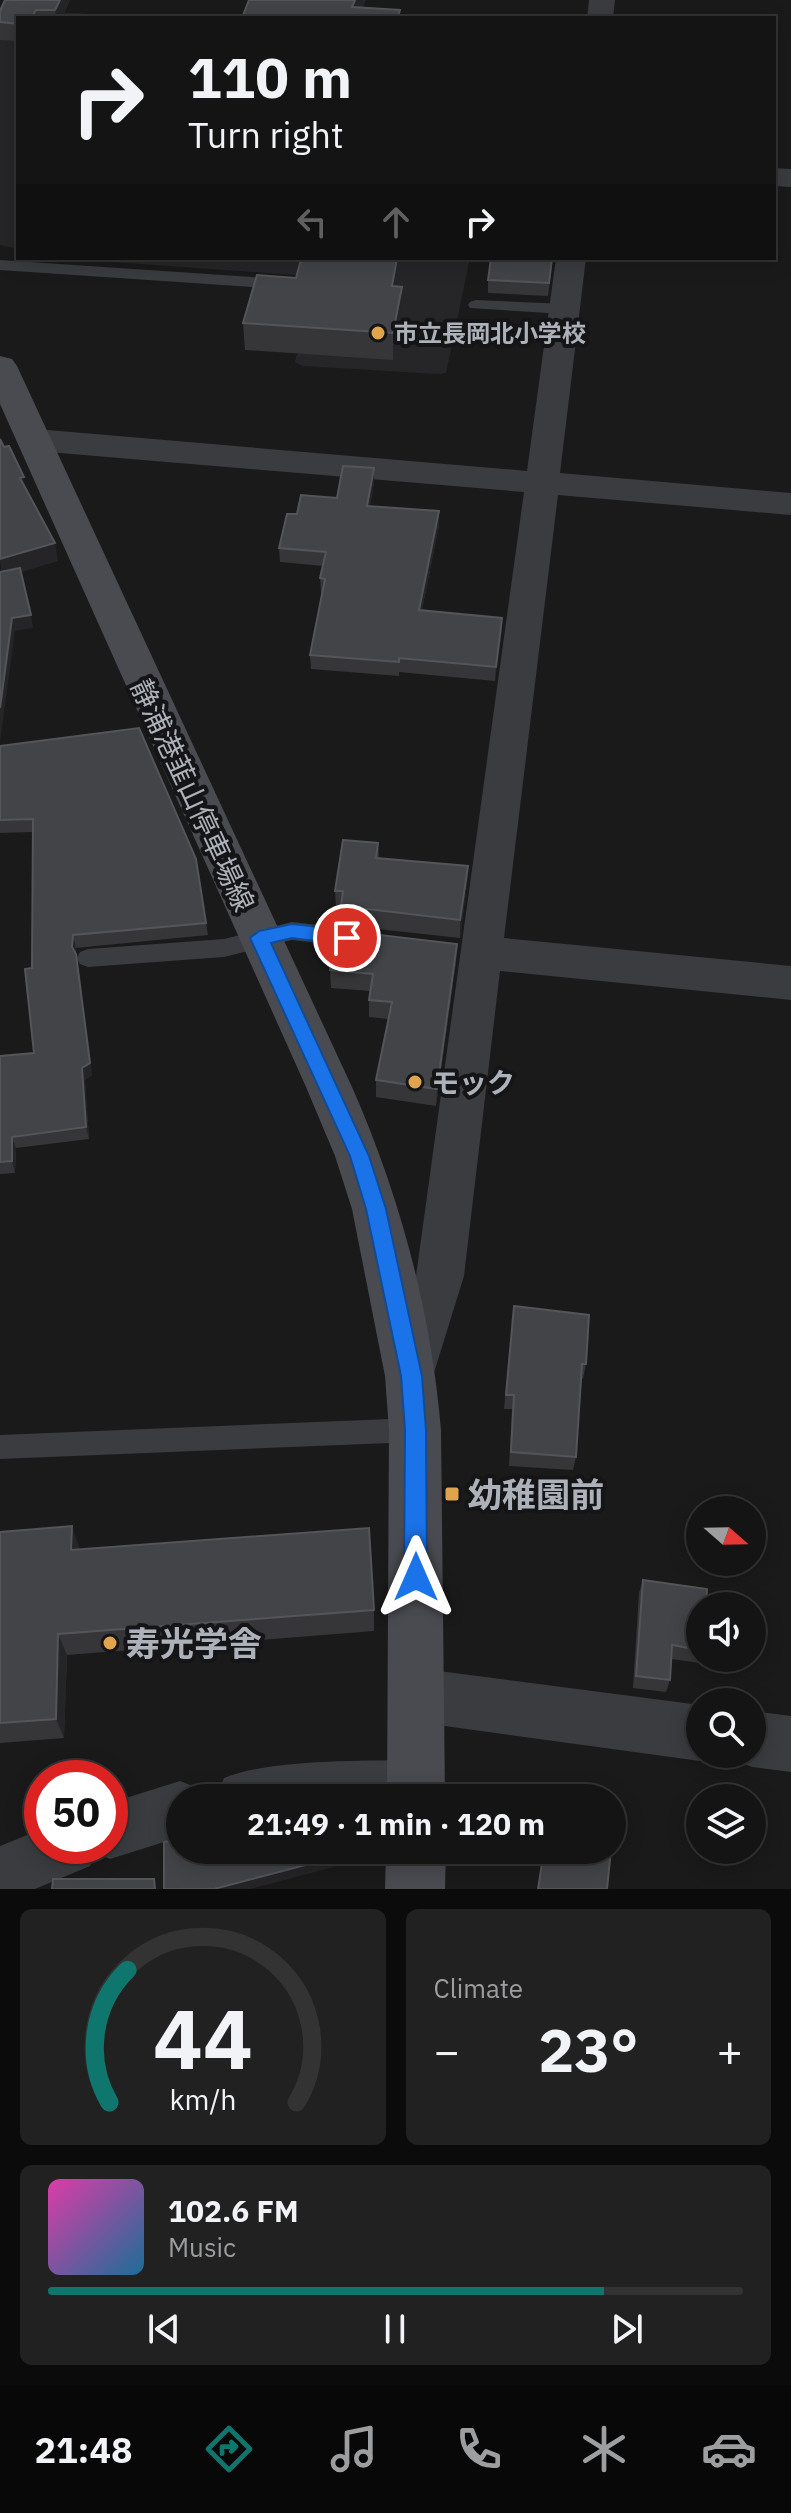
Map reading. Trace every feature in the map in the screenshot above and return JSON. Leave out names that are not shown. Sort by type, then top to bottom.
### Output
[{"type":"main road","name":"静浦港韮山停車場線","points":[[5,387],[36,440],[129,656],[359,1156],[376,1209],[411,1376],[415,1430],[416,1784]]},
{"type":"main road","points":[[415,1889],[416,1864]]},
{"type":"street","points":[[411,1376],[440,1276],[469,951],[542,485],[571,260]]},
{"type":"street","points":[[36,440],[791,504]]},
{"type":"street","points":[[469,951],[791,983]]},
{"type":"street","points":[[416,1695],[686,1731]]},
{"type":"street","points":[[766,1741],[791,1744]]},
{"type":"street","points":[[128,1825],[166,1813]]},
{"type":"street","points":[[0,1875],[27,1864]]},
{"type":"lane","points":[[0,265],[295,285]]},
{"type":"lane","points":[[476,305],[564,309]]},
{"type":"lane","points":[[88,958],[224,948],[292,931],[380,941]]},
{"type":"lane","points":[[0,1447],[415,1430]]},
{"type":"shaded area","points":[[0,9],[130,16],[16,16],[16,249],[0,245]]},
{"type":"shaded area","name":"市立長岡北小学校","points":[[84,260],[470,260],[446,373],[303,366],[295,362],[309,303],[309,276]]},
{"type":"building","points":[[5,0],[60,0],[55,10],[36,10],[32,16],[16,16],[16,24],[0,22],[0,11]]},
{"type":"building","points":[[249,0],[355,0],[352,7],[400,10],[398,16],[243,16]]},
{"type":"building","points":[[304,260],[397,260],[392,286],[402,287],[393,333],[243,323],[257,275],[296,278]]},
{"type":"building","points":[[491,260],[552,260],[549,283],[488,280]]},
{"type":"building","points":[[0,439],[4,447],[9,446],[24,477],[20,478],[55,543],[0,559]]},
{"type":"building","points":[[343,466],[374,468],[367,506],[439,511],[419,610],[502,618],[496,667],[399,658],[399,662],[310,655],[325,579],[320,578],[326,552],[279,548],[287,514],[297,514],[301,495],[337,498]]},
{"type":"building","points":[[20,568],[31,615],[12,618],[0,708],[0,572]]},
{"type":"building","points":[[139,728],[196,859],[206,923],[73,935],[72,947],[76,954],[90,1063],[82,1068],[86,1127],[12,1137],[12,1161],[0,1162],[0,1056],[34,1053],[25,969],[32,968],[33,819],[0,820],[0,746]]},
{"type":"building","points":[[343,840],[378,843],[376,858],[468,866],[460,920],[341,906],[343,891],[335,891]]},
{"type":"building","points":[[337,930],[457,944],[437,1089],[376,1080],[392,1002],[369,1000],[373,974],[330,970]]},
{"type":"building","points":[[514,1306],[589,1315],[586,1364],[582,1364],[576,1457],[511,1452],[514,1395],[506,1395]]},
{"type":"building","name":"寿光学舎","points":[[72,1526],[71,1550],[369,1528],[374,1610],[58,1634],[56,1719],[0,1723],[0,1532]]},
{"type":"building","points":[[643,1580],[707,1589],[707,1592],[686,1592],[686,1648],[672,1645],[670,1680],[636,1676]]},
{"type":"building","points":[[164,1842],[166,1864],[310,1864],[214,1889],[164,1889]]},
{"type":"building","points":[[542,1864],[610,1864],[607,1889],[538,1889]]},
{"type":"building","points":[[53,1879],[154,1879],[155,1889],[52,1889]]},
{"type":"place","name":"市立長岡北小学校","points":[[378,333]]},
{"type":"place","name":"モック","points":[[415,1082]]},
{"type":"place","name":"幼稚園前","points":[[452,1494]]},
{"type":"place","name":"寿光学舎","points":[[110,1643]]},
{"type":"route","points":[[347,938],[292,931],[259,938],[359,1156],[376,1209],[411,1376],[415,1430],[416,1577]]}]
